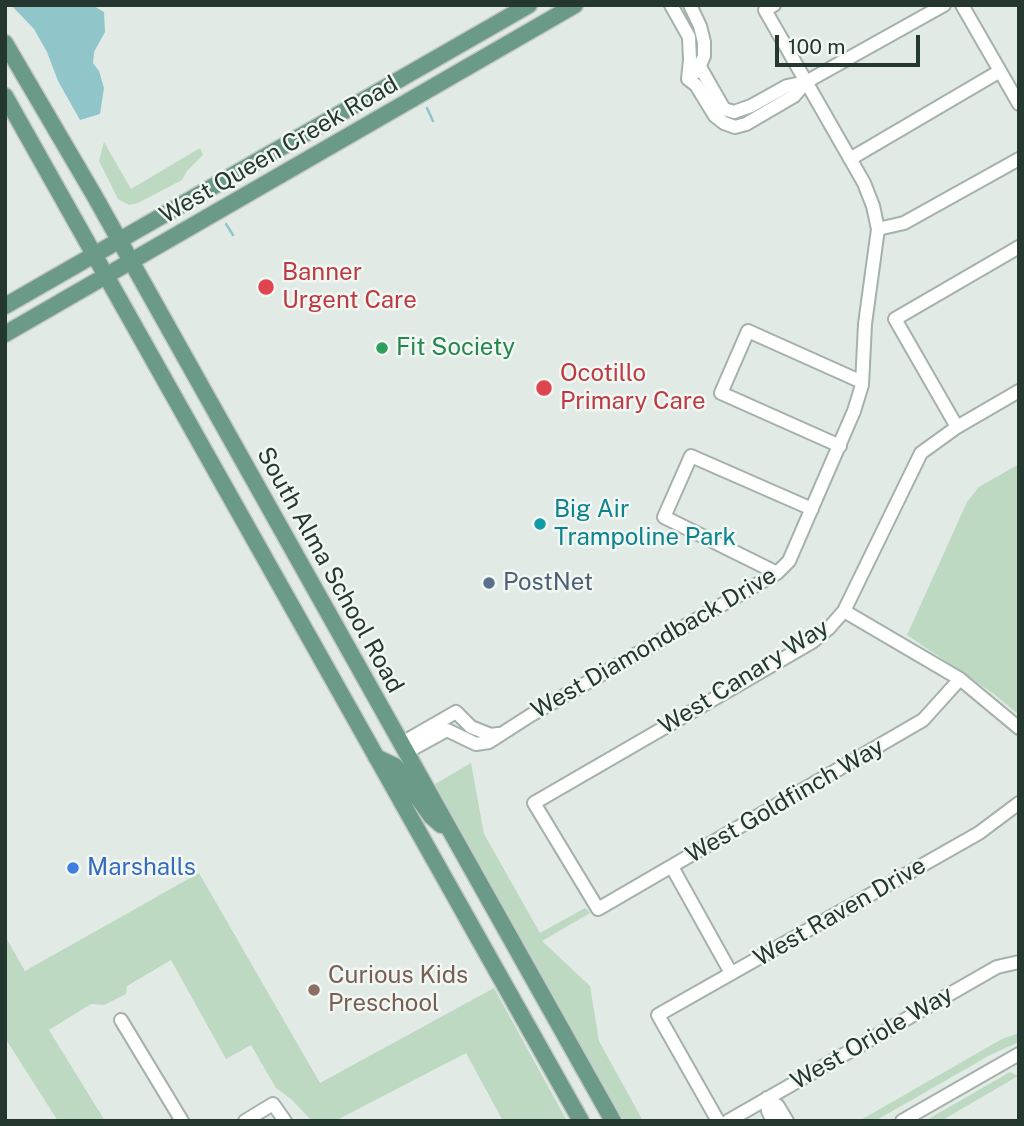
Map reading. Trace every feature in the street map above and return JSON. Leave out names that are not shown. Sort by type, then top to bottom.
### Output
[{"type":"main road","name":"West Queen Creek Road","points":[[5,306],[529,5]]},
{"type":"main road","name":"West Queen Creek Road","points":[[5,334],[575,5]]},
{"type":"main road","name":"South Alma School Road","points":[[5,43],[120,241],[613,1121]]},
{"type":"main road","name":"South Alma School Road","points":[[5,96],[581,1121]]},
{"type":"main road","points":[[376,757],[395,766],[431,816],[458,842]]},
{"type":"street","points":[[671,5],[689,37],[688,79]]},
{"type":"street","points":[[688,79],[700,67],[704,56],[700,26],[690,5]]},
{"type":"street","points":[[700,67],[724,109],[734,112],[751,106],[786,86],[806,82],[944,5]]},
{"type":"street","points":[[962,5],[1019,104]]},
{"type":"street","points":[[769,8],[806,82],[869,194],[878,229],[904,223],[1019,159]]},
{"type":"street","points":[[850,159],[1000,71]]},
{"type":"street","points":[[688,79],[696,85],[715,116],[735,127],[746,124],[794,96],[806,82]]},
{"type":"street","name":"West Diamondback Drive","points":[[404,747],[447,730],[475,744],[489,742],[498,734],[778,573],[789,561],[840,446],[862,382],[868,301],[878,229]]},
{"type":"street","points":[[957,426],[895,319],[1019,247]]},
{"type":"street","points":[[840,446],[721,393],[748,331],[862,382]]},
{"type":"street","name":"West Canary Way","points":[[598,909],[534,803],[812,642],[829,628],[844,611],[922,453],[957,426],[1019,391]]},
{"type":"street","points":[[778,573],[664,517],[691,456],[812,509]]},
{"type":"street","points":[[844,611],[960,679],[1019,728]]},
{"type":"street","name":"West Goldfinch Way","points":[[598,909],[923,720],[960,679]]},
{"type":"street","points":[[404,747],[456,712],[471,727],[491,735],[498,734]]},
{"type":"street","name":"West Raven Drive","points":[[718,1121],[658,1016],[979,833],[1019,803]]},
{"type":"street","points":[[673,867],[732,973]]},
{"type":"street","name":"West Oriole Way","points":[[727,1121],[997,967],[1019,962]]},
{"type":"street","points":[[121,1020],[182,1121]]},
{"type":"street","points":[[902,1121],[1018,1056]]},
{"type":"street","points":[[767,1098],[768,1111],[773,1121]]},
{"type":"street","points":[[767,1098],[778,1106],[787,1121]]},
{"type":"street","points":[[245,1121],[273,1104],[285,1121]]},
{"type":"green space","points":[[104,142],[131,189],[200,148],[203,155],[182,180],[129,205],[118,199],[99,161]]},
{"type":"green space","points":[[1019,464],[1019,715],[994,694],[907,635],[967,502],[979,487]]},
{"type":"green space","points":[[471,763],[484,834],[540,933],[585,908],[590,913],[542,941],[590,986],[599,1041],[643,1121],[624,1121],[435,784]]},
{"type":"green space","points":[[199,873],[320,1083],[494,988],[567,1121],[503,1121],[466,1053],[335,1121],[312,1121],[276,1088],[251,1045],[226,1059],[171,960],[127,986],[126,994],[104,1005],[91,1004],[49,1030],[105,1121],[58,1121],[5,1038],[5,936],[25,971]]},
{"type":"green space","points":[[1019,1033],[1019,1042],[990,1055],[875,1121],[859,1121],[1002,1039]]},
{"type":"green space","points":[[1010,1072],[1018,1076],[941,1121],[925,1121]]},
{"type":"water","points":[[11,5],[92,5],[104,12],[105,32],[94,52],[93,63],[99,71],[104,88],[100,114],[80,120],[34,29]]},
{"type":"waterway","points":[[427,108],[433,121]]},
{"type":"waterway","points":[[226,224],[233,235]]},
{"type":"place","name":"Banner Urgent Care","points":[[266,287]]},
{"type":"place","name":"Fit Society","points":[[382,348]]},
{"type":"place","name":"Ocotillo Primary Care","points":[[544,388]]},
{"type":"place","name":"Big Air Trampoline Park","points":[[540,524]]},
{"type":"place","name":"PostNet","points":[[489,583]]},
{"type":"place","name":"Marshalls","points":[[73,868]]},
{"type":"place","name":"Curious Kids Preschool","points":[[314,990]]}]
